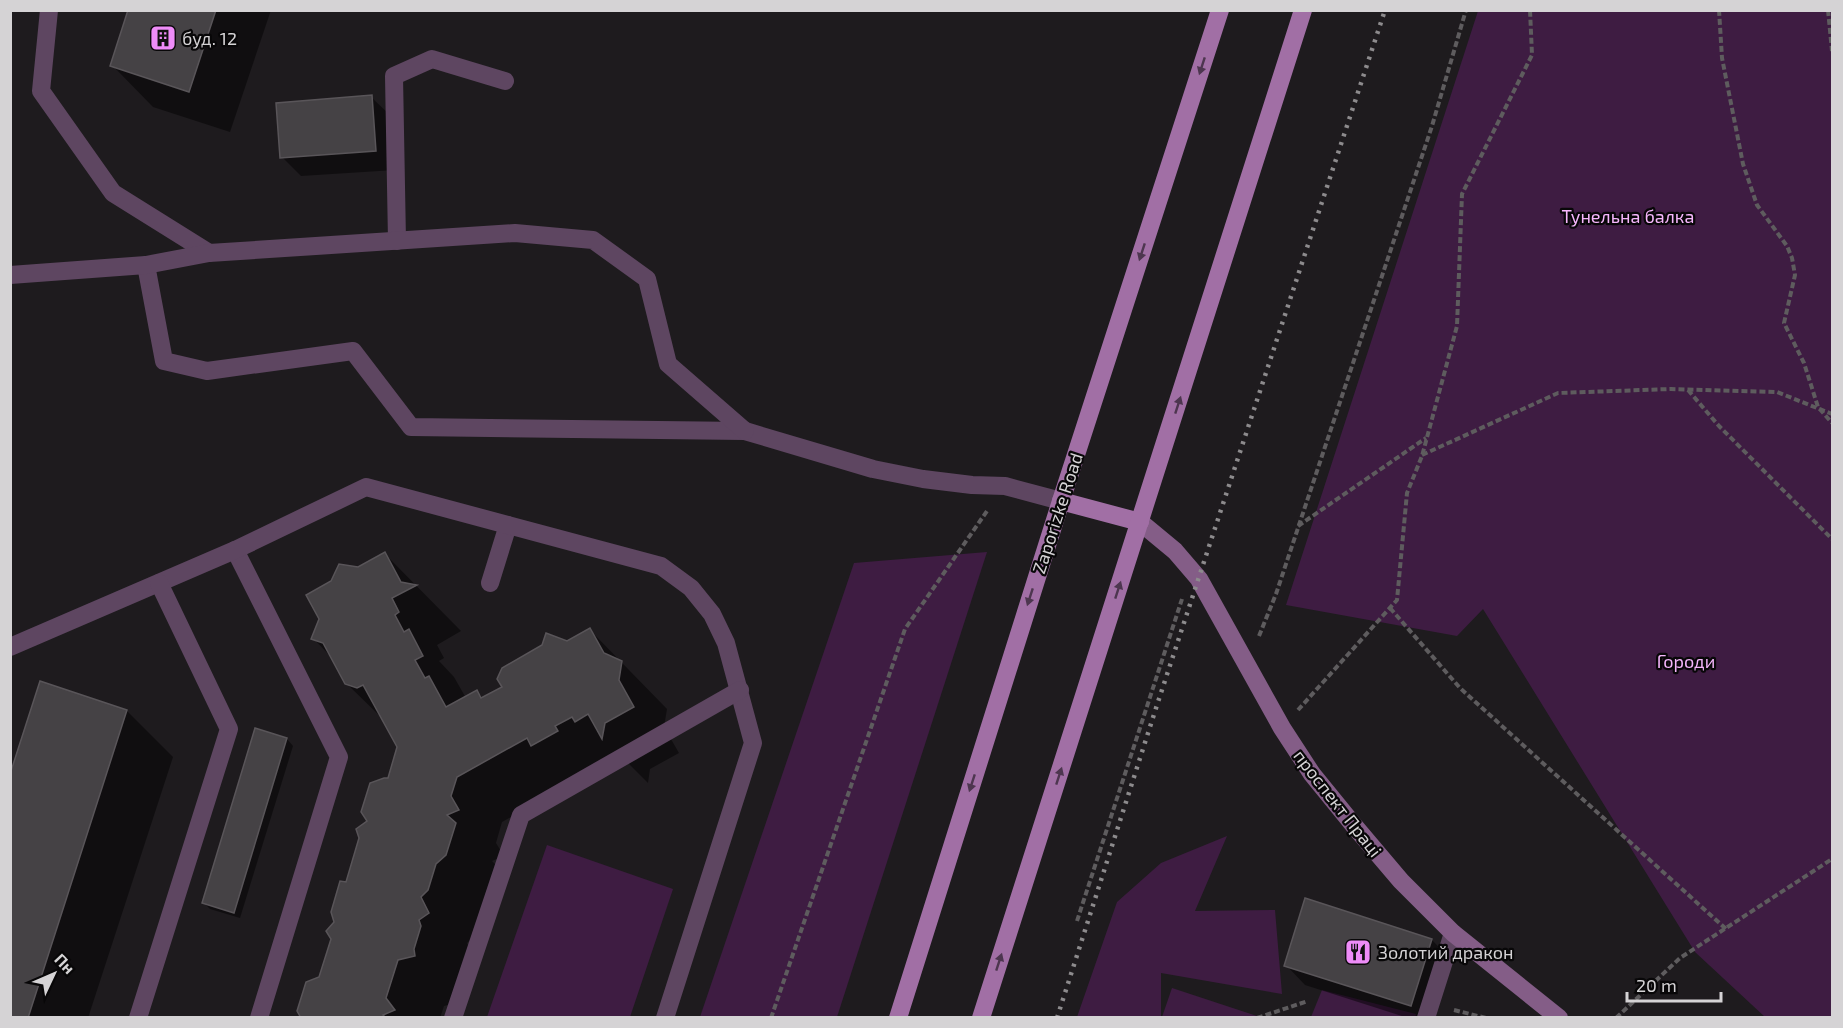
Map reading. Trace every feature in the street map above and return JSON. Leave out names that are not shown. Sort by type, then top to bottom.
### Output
[{"type":"main road","name":"Zaporizke Road","points":[[898,1017],[1061,501],[1220,10]]},
{"type":"main road","points":[[981,1017],[1303,10]]},
{"type":"main road","points":[[1061,501],[1140,522]]},
{"type":"street","name":"проспект Праці","points":[[1140,522],[1175,551],[1199,579],[1282,728],[1312,774],[1356,828],[1401,881],[1454,933],[1559,1017]]},
{"type":"lane","points":[[49,10],[41,91],[113,193],[209,253]]},
{"type":"lane","points":[[397,241],[394,76],[432,59],[505,81]]},
{"type":"lane","points":[[10,275],[146,265],[209,253],[515,233],[593,240],[647,279],[668,364],[745,431]]},
{"type":"lane","points":[[146,265],[164,361],[207,371],[352,351],[411,427],[745,431],[873,469],[943,482],[1005,486],[1061,501]]},
{"type":"lane","points":[[10,647],[235,550],[366,487],[661,566],[691,588],[712,614],[726,643],[753,743],[665,1017]]},
{"type":"lane","points":[[490,583],[508,525]]},
{"type":"lane","points":[[235,550],[339,757],[259,1017]]},
{"type":"lane","points":[[138,1017],[229,729],[159,583]]},
{"type":"lane","points":[[453,1017],[521,815],[740,690]]},
{"type":"lane","points":[[1426,1017],[1454,933]]},
{"type":"path","points":[[1248,665],[1276,594],[1428,137],[1466,10]]},
{"type":"path","points":[[1282,728],[1397,600],[1407,493],[1422,456],[1458,326],[1462,194],[1532,55],[1530,10]]},
{"type":"path","points":[[1719,10],[1722,58],[1743,164],[1757,205],[1787,246],[1792,258],[1795,275],[1784,323],[1804,363],[1818,407],[1833,423]]},
{"type":"path","points":[[1828,10],[1833,51]]},
{"type":"path","points":[[1422,456],[1558,393],[1688,390],[1777,392],[1833,414]]},
{"type":"path","points":[[1688,390],[1719,426],[1833,539]]},
{"type":"path","points":[[1298,526],[1426,438]]},
{"type":"path","points":[[771,1017],[905,629],[1005,486]]},
{"type":"path","points":[[1077,921],[1191,570]]},
{"type":"path","points":[[1390,608],[1460,688],[1726,928]]},
{"type":"path","points":[[1616,1017],[1680,958],[1833,860]]},
{"type":"path","points":[[1257,1017],[1308,1001]]},
{"type":"path","points":[[1448,1014],[1454,1010],[1486,1017]]},
{"type":"green space","name":"Тунельна балка","points":[[1478,11],[1832,11],[1832,1017],[1765,1017],[1695,952],[1483,609],[1457,636],[1286,605]]},
{"type":"green space","points":[[987,552],[837,1017],[700,1017],[854,563]]},
{"type":"green space","points":[[1227,836],[1195,911],[1275,910],[1282,994],[1161,973],[1161,1017],[1077,1017],[1117,902],[1161,863]]},
{"type":"green space","points":[[547,845],[673,889],[630,1017],[487,1017]]},
{"type":"green space","points":[[1172,988],[1260,1017],[1162,1017]]},
{"type":"green space","points":[[1322,990],[1416,1014],[1415,1018],[1311,1017]]},
{"type":"building","name":"буд. 12","points":[[128,10],[216,10],[189,92],[110,66]]},
{"type":"building","points":[[372,95],[376,151],[280,158],[276,103]]},
{"type":"building","points":[[385,552],[401,582],[417,585],[392,598],[399,612],[395,615],[404,632],[409,629],[423,656],[415,660],[425,678],[429,676],[446,707],[477,690],[481,698],[502,687],[497,679],[502,668],[542,645],[546,633],[567,641],[590,628],[604,653],[622,661],[619,680],[634,707],[605,723],[602,739],[588,714],[575,722],[572,717],[555,726],[558,731],[531,746],[527,738],[457,777],[451,796],[459,810],[447,815],[456,823],[446,855],[436,864],[428,890],[421,897],[429,913],[419,920],[421,926],[414,949],[415,956],[398,960],[386,998],[395,1010],[383,1015],[386,1018],[301,1018],[297,1011],[306,982],[319,977],[331,939],[326,931],[334,922],[331,912],[340,881],[346,882],[359,838],[356,829],[367,821],[361,812],[370,783],[388,778],[397,747],[363,685],[357,688],[345,684],[323,643],[311,639],[319,619],[306,595],[331,581],[339,564],[358,567]]},
{"type":"building","points":[[40,681],[127,710],[28,1018],[10,1018],[10,774]]},
{"type":"building","points":[[255,728],[287,738],[234,913],[202,903]]},
{"type":"building","name":"Золотий дракон","points":[[1305,898],[1432,939],[1411,1006],[1284,966]]},
{"type":"railway","points":[[1057,1018],[1385,10]]},
{"type":"place","name":"буд. 12","points":[[163,38]]},
{"type":"place","name":"Золотий дракон","points":[[1358,952]]},
{"type":"park label","name":"Городи","points":[[1686,661]]}]
